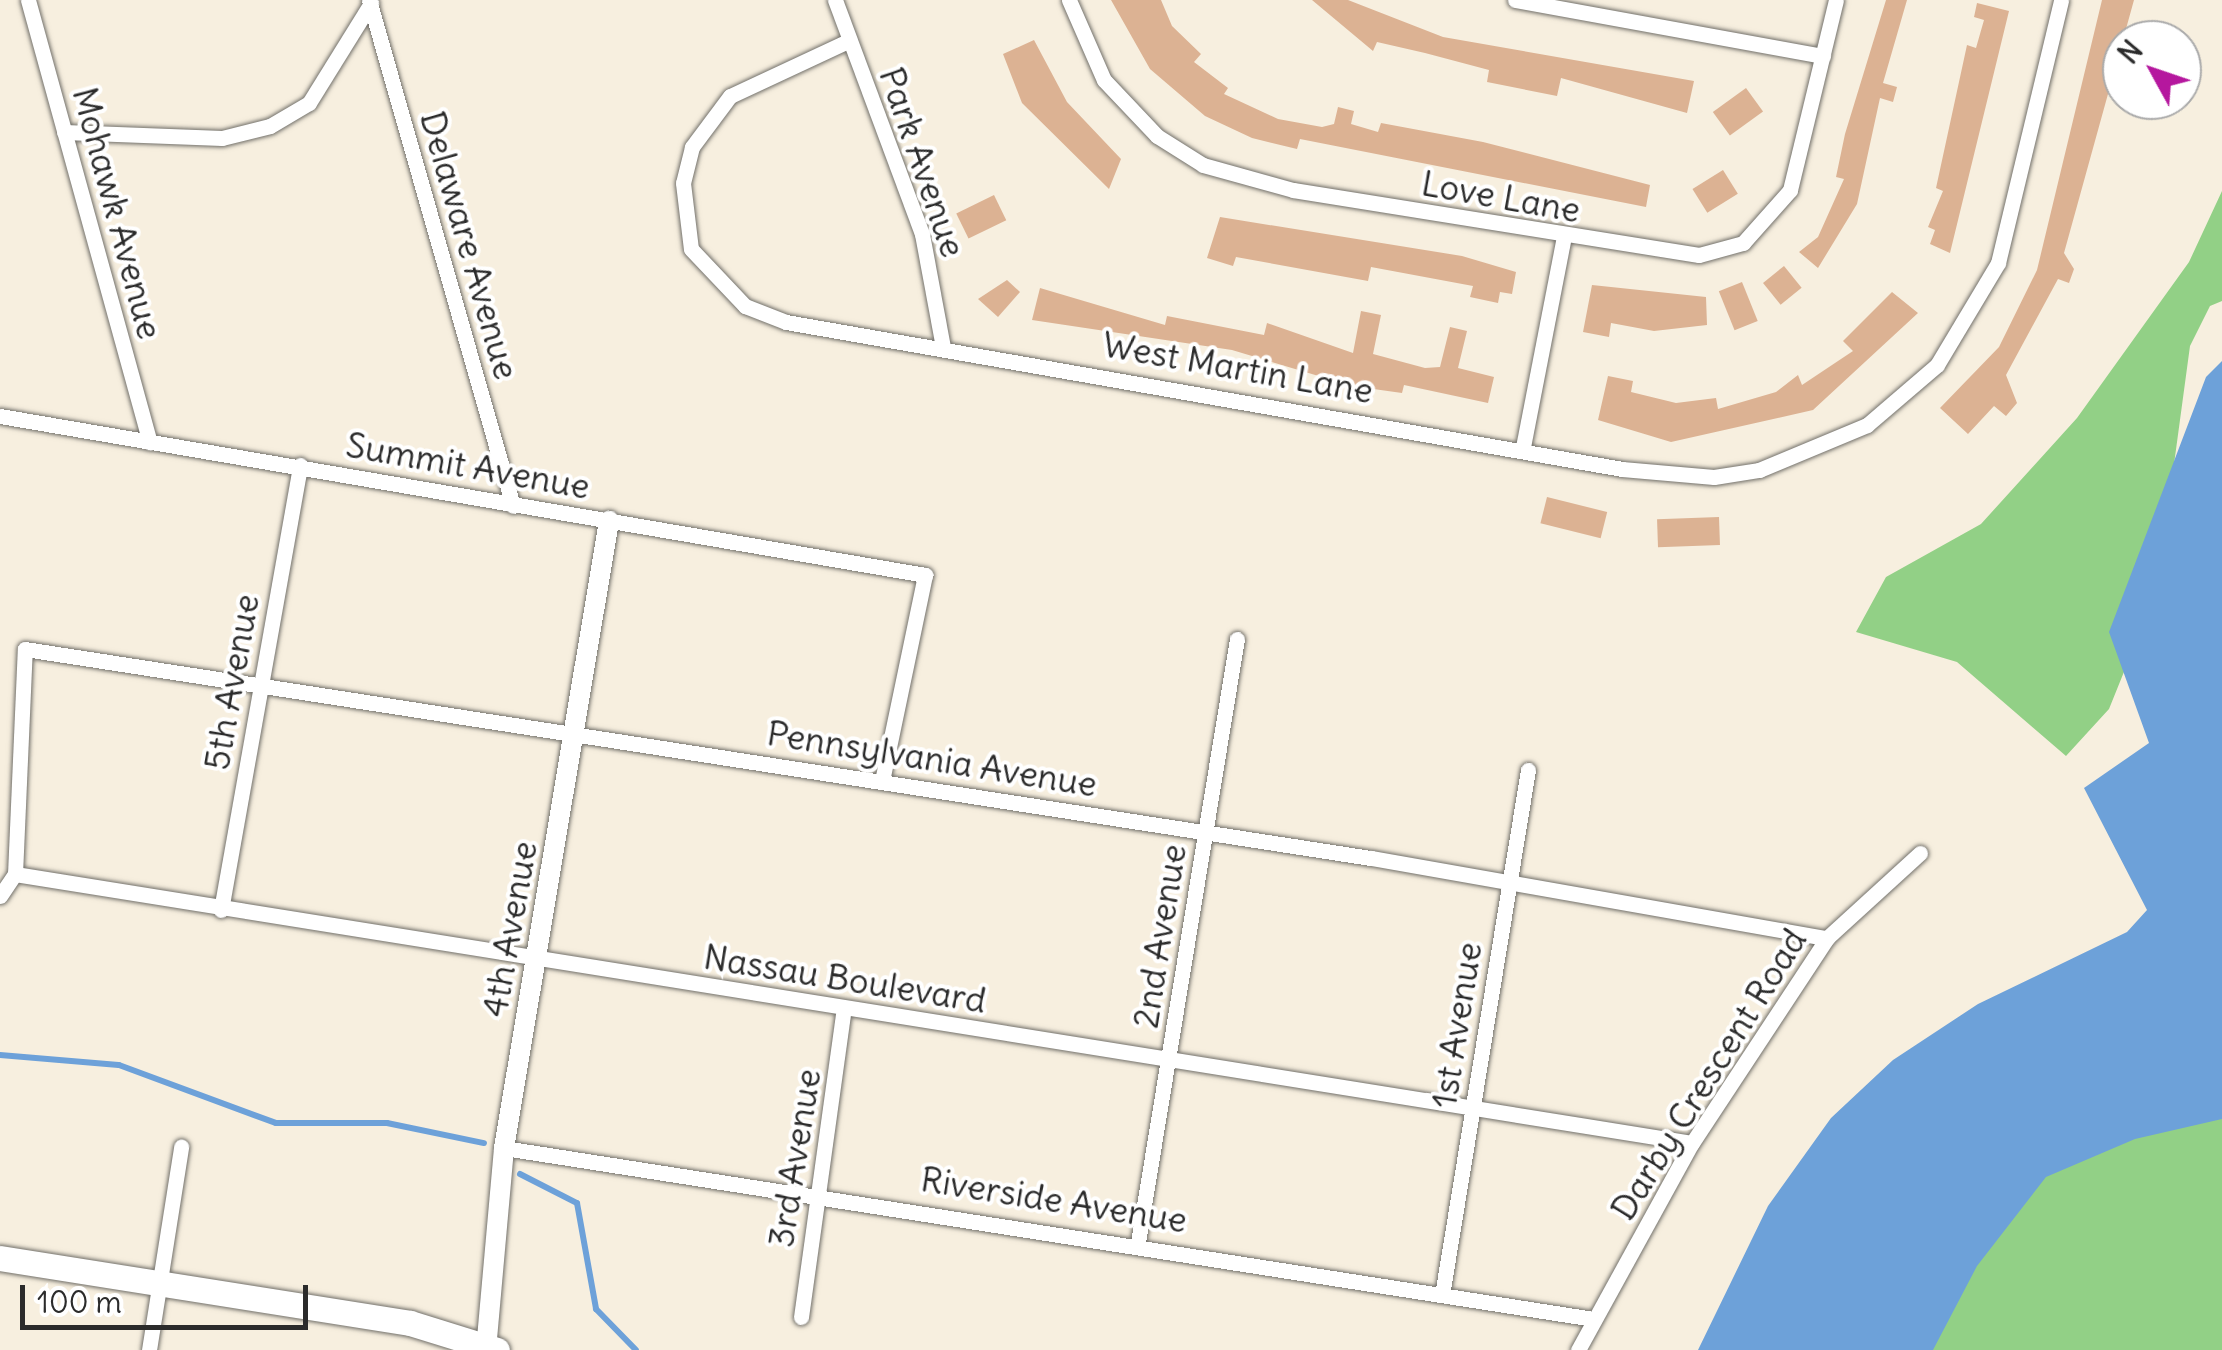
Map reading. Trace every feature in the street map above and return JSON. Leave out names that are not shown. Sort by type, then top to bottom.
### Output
[{"type":"main road","points":[[0,1258],[410,1323],[490,1348]]},
{"type":"street","name":"Mohawk Avenue","points":[[28,0],[150,442]]},
{"type":"street","name":"Park Avenue","points":[[835,0],[922,234],[943,347]]},
{"type":"street","name":"Love Lane","points":[[1069,0],[1104,80],[1158,136],[1203,165],[1293,190],[1682,255],[1743,243],[1790,190],[1836,0]]},
{"type":"street","points":[[1515,0],[1822,56]]},
{"type":"street","name":"West Martin Lane","points":[[848,41],[751,84],[713,113],[686,163],[688,238],[718,286],[762,314],[1522,447],[1665,476],[1758,470],[1867,425],[1914,390],[1998,263],[2061,0]]},
{"type":"street","points":[[64,132],[222,138],[270,126],[308,103],[371,1]]},
{"type":"street","name":"Delaware Avenue","points":[[371,1],[514,506]]},
{"type":"street","points":[[1522,447],[1564,237]]},
{"type":"street","name":"Summit Avenue","points":[[0,416],[924,575],[882,780]]},
{"type":"street","name":"5th Avenue","points":[[221,910],[300,465]]},
{"type":"street","name":"4th Avenue","points":[[490,1348],[504,1148],[578,733],[609,521]]},
{"type":"street","name":"2nd Avenue","points":[[1138,1242],[1237,639]]},
{"type":"street","name":"Pennsylvania Avenue","points":[[15,874],[25,649],[1205,831],[1510,880],[1827,938]]},
{"type":"street","name":"1st Avenue","points":[[1443,1289],[1528,770]]},
{"type":"street","name":"Darby Crescent Road","points":[[1578,1350],[1692,1143],[1827,938],[1920,853]]},
{"type":"street","points":[[0,896],[15,874]]},
{"type":"street","name":"Nassau Boulevard","points":[[15,874],[1692,1143]]},
{"type":"street","name":"3rd Avenue","points":[[802,1318],[816,1192],[844,1008]]},
{"type":"street","points":[[149,1350],[181,1147]]},
{"type":"street","name":"Riverside Avenue","points":[[504,1148],[1443,1289],[1594,1319]]},
{"type":"green space","points":[[2222,191],[2222,301],[2210,306],[2190,346],[2157,590],[2109,709],[2066,756],[1957,662],[1856,632],[1886,577],[1981,524],[2077,418],[2189,262]]},
{"type":"green space","points":[[2222,1087],[2222,1350],[1917,1350],[2059,1144]]},
{"type":"water","points":[[2222,361],[2222,1119],[2135,1139],[2046,1177],[1977,1266],[1933,1350],[1698,1350],[1768,1206],[1831,1118],[1893,1060],[1978,1004],[2127,932],[2147,910],[2084,788],[2149,743],[2109,632],[2206,377]]},
{"type":"building","points":[[1111,0],[1161,0],[1172,26],[1201,54],[1194,62],[1228,88],[1224,94],[1278,119],[1322,127],[1334,124],[1338,107],[1354,111],[1351,124],[1378,132],[1381,123],[1483,142],[1650,185],[1646,207],[1300,139],[1297,149],[1252,138],[1205,116],[1150,69]]},
{"type":"building","points":[[1312,0],[1348,0],[1443,37],[1694,81],[1687,113],[1561,78],[1557,96],[1487,82],[1489,70],[1425,53],[1377,42],[1373,51]]},
{"type":"building","points":[[1886,0],[1907,0],[1883,83],[1897,87],[1893,102],[1880,98],[1857,204],[1818,268],[1799,252],[1818,237],[1844,179],[1836,177],[1845,134]]},
{"type":"building","points":[[2102,0],[2134,0],[2128,20],[2102,20],[2102,116],[2064,253],[2074,269],[2069,283],[2058,279],[2006,375],[2017,403],[2006,416],[1994,406],[1968,434],[1940,408],[1999,347],[2037,270]]},
{"type":"building","points":[[1977,3],[2009,11],[1950,253],[1930,244],[1935,230],[1928,227],[1943,191],[1936,188],[1967,45],[1976,48],[1984,20],[1974,17]]},
{"type":"building","points":[[1034,40],[1067,102],[1121,159],[1109,189],[1022,103],[1003,54]]},
{"type":"building","points":[[1746,88],[1763,111],[1730,136],[1713,112]]},
{"type":"building","points":[[1723,170],[1738,194],[1707,213],[1692,189]]},
{"type":"building","points":[[994,195],[1006,220],[969,239],[956,213]]},
{"type":"building","points":[[1220,217],[1462,256],[1516,272],[1512,294],[1500,292],[1498,303],[1470,297],[1473,286],[1371,267],[1368,281],[1236,257],[1233,266],[1207,258]]},
{"type":"building","points":[[1784,266],[1802,288],[1781,305],[1763,283]]},
{"type":"building","points":[[1007,280],[1020,292],[998,317],[978,299]]},
{"type":"building","points":[[1742,282],[1758,321],[1735,330],[1719,291]]},
{"type":"building","points":[[1592,285],[1706,297],[1707,325],[1654,331],[1611,323],[1609,337],[1583,332]]},
{"type":"building","points":[[1040,288],[1165,325],[1167,316],[1264,335],[1267,323],[1353,353],[1361,311],[1381,315],[1373,354],[1425,368],[1440,367],[1450,327],[1467,331],[1458,368],[1494,377],[1488,403],[1404,385],[1402,393],[1352,386],[1232,350],[1032,320]]},
{"type":"building","points":[[1892,292],[1918,313],[1813,410],[1671,442],[1598,420],[1608,376],[1633,381],[1631,392],[1676,403],[1716,398],[1718,409],[1776,392],[1798,375],[1802,385],[1853,351],[1843,341]]},
{"type":"building","points":[[1547,497],[1607,512],[1601,538],[1540,523]]},
{"type":"building","points":[[1719,517],[1720,545],[1658,547],[1657,519]]},
{"type":"waterway","points":[[0,1055],[119,1065],[276,1123],[387,1123],[484,1143]]},
{"type":"waterway","points":[[520,1174],[577,1203],[596,1309],[636,1350]]}]
